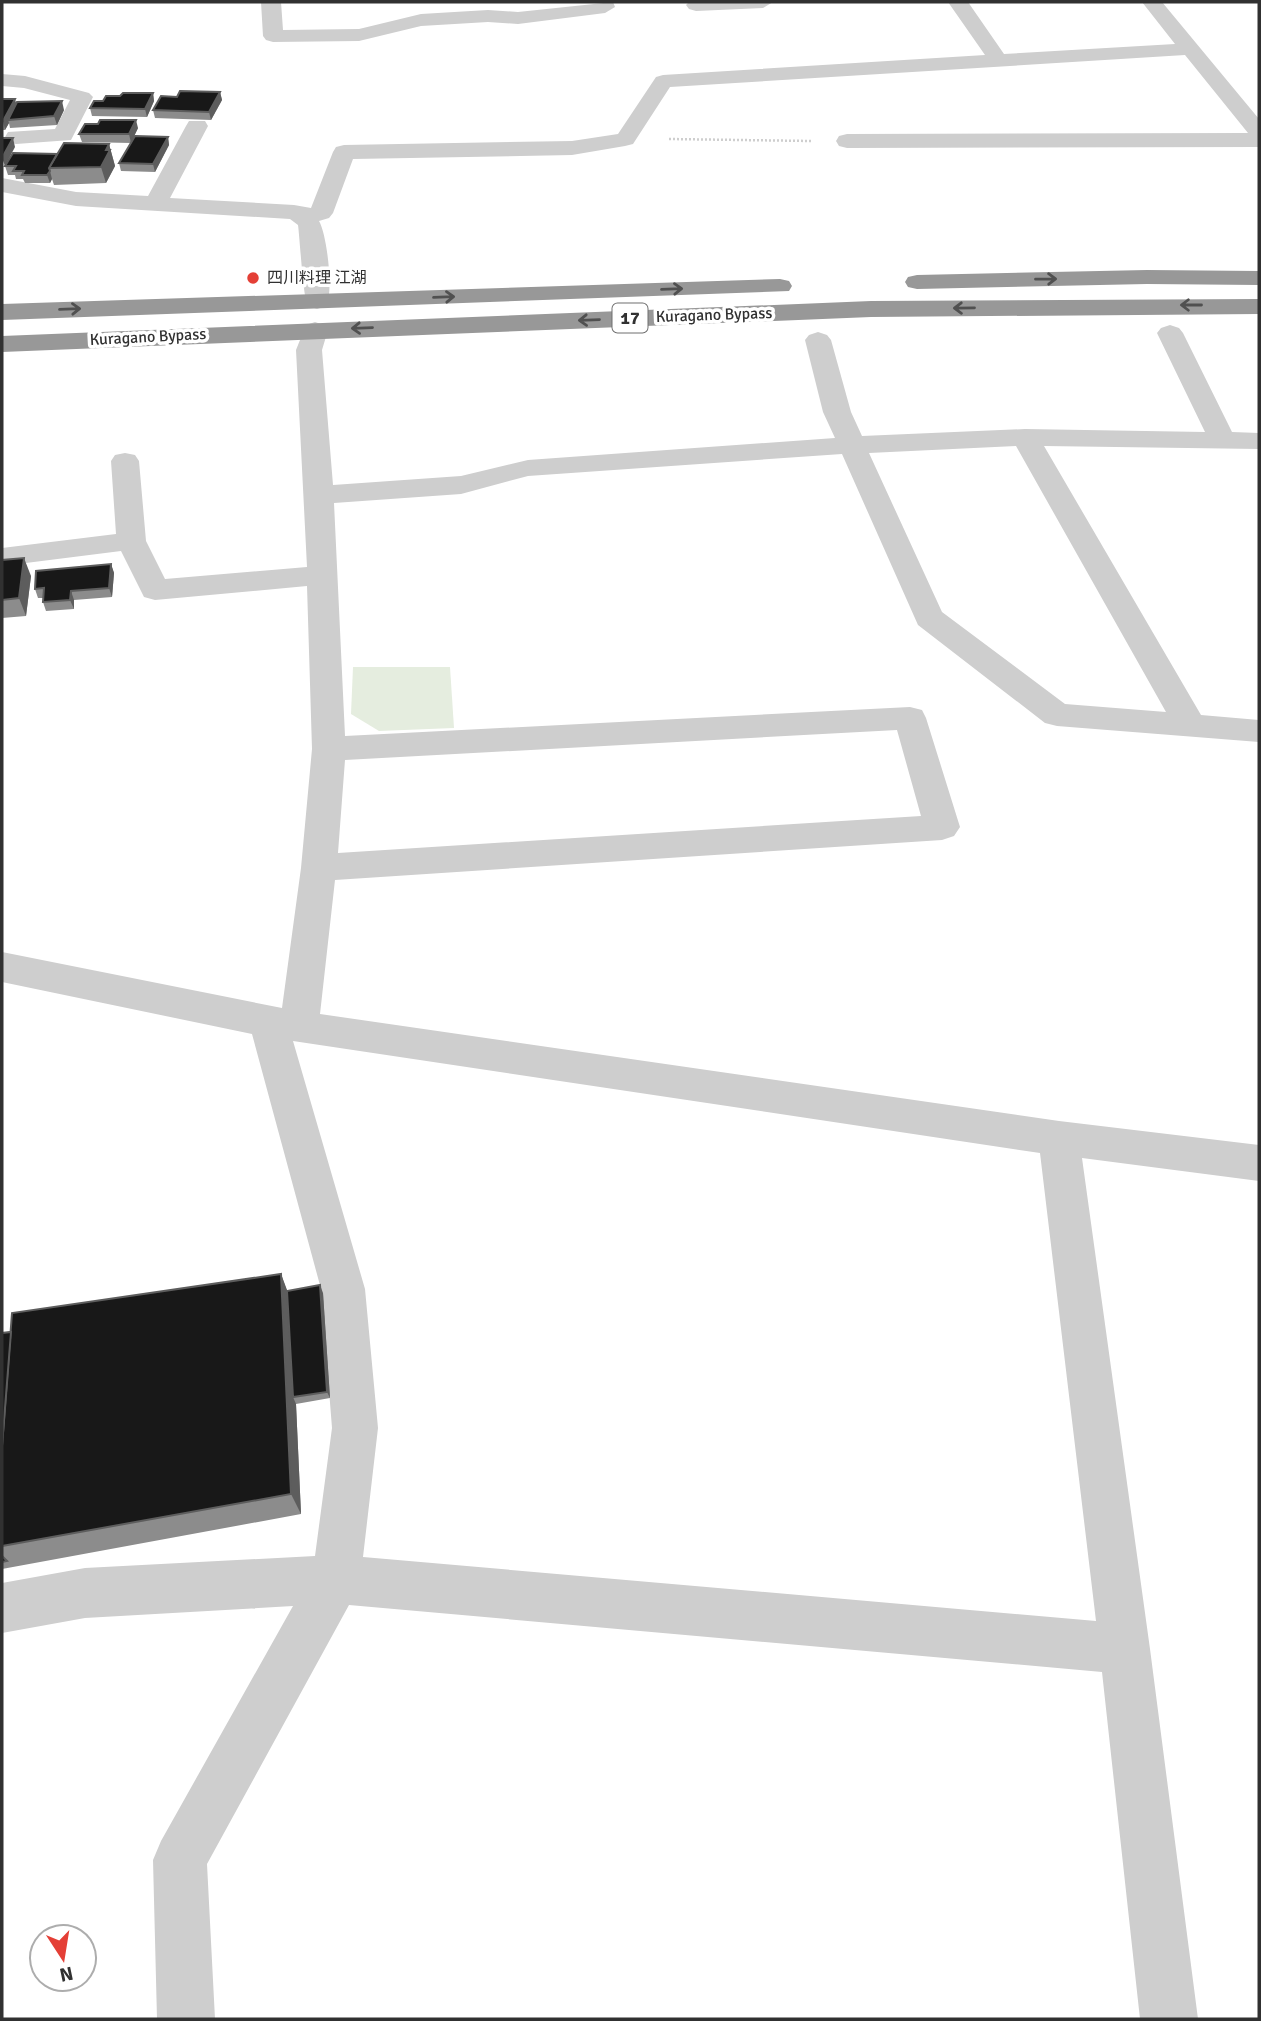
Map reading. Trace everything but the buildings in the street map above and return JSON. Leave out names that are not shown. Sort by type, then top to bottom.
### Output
[{"type":"highway","points":[[891,282],[1147,277],[1259,278]]},
{"type":"highway","name":"Kuragano Bypass","points":[[2,312],[809,285]]},
{"type":"highway","name":"Kuragano Bypass","points":[[2,344],[870,309],[1259,306]]},
{"type":"street","points":[[271,2],[273,36],[359,35],[421,20],[488,16],[518,18],[605,7],[603,2]]},
{"type":"street","points":[[695,5],[763,2]]},
{"type":"street","points":[[958,2],[999,61]]},
{"type":"street","points":[[1152,2],[1259,133]]},
{"type":"street","points":[[2,186],[76,199],[294,212],[306,217],[321,213],[344,152],[572,148],[625,139],[663,81],[1189,49]]},
{"type":"street","points":[[2,80],[25,82],[82,97],[63,135],[16,137]]},
{"type":"street","points":[[155,204],[197,126]]},
{"type":"street","points":[[847,141],[1259,140]]},
{"type":"street","points":[[306,217],[310,225],[318,287],[317,301]]},
{"type":"street","points":[[186,2019],[180,1860],[335,1579],[355,1427],[343,1289],[284,1025],[319,867],[329,749],[319,495],[309,350],[315,330]]},
{"type":"street","points":[[1170,333],[1222,439]]},
{"type":"street","points":[[818,340],[837,412],[929,618],[1057,715],[1259,731]]},
{"type":"street","points":[[319,495],[461,485],[528,468],[851,445],[1025,436],[1259,441]]},
{"type":"street","points":[[1025,436],[1191,727]]},
{"type":"street","points":[[125,461],[131,541],[155,590],[321,575]]},
{"type":"street","points":[[2,557],[131,541]]},
{"type":"street","points":[[319,867],[942,827],[910,718],[329,749]]},
{"type":"street","points":[[2,967],[284,1025],[1059,1138],[1259,1163]]},
{"type":"street","points":[[1059,1138],[1125,1648],[1169,2019]]},
{"type":"street","points":[[2,1608],[85,1593],[335,1579],[1125,1648]]},
{"type":"path","points":[[625,139],[847,141]]},
{"type":"shaded area","points":[[353,667],[450,667],[454,728],[379,731],[351,714]]},
{"type":"place","name":"四川料理 江湖","points":[[253,278]]}]
